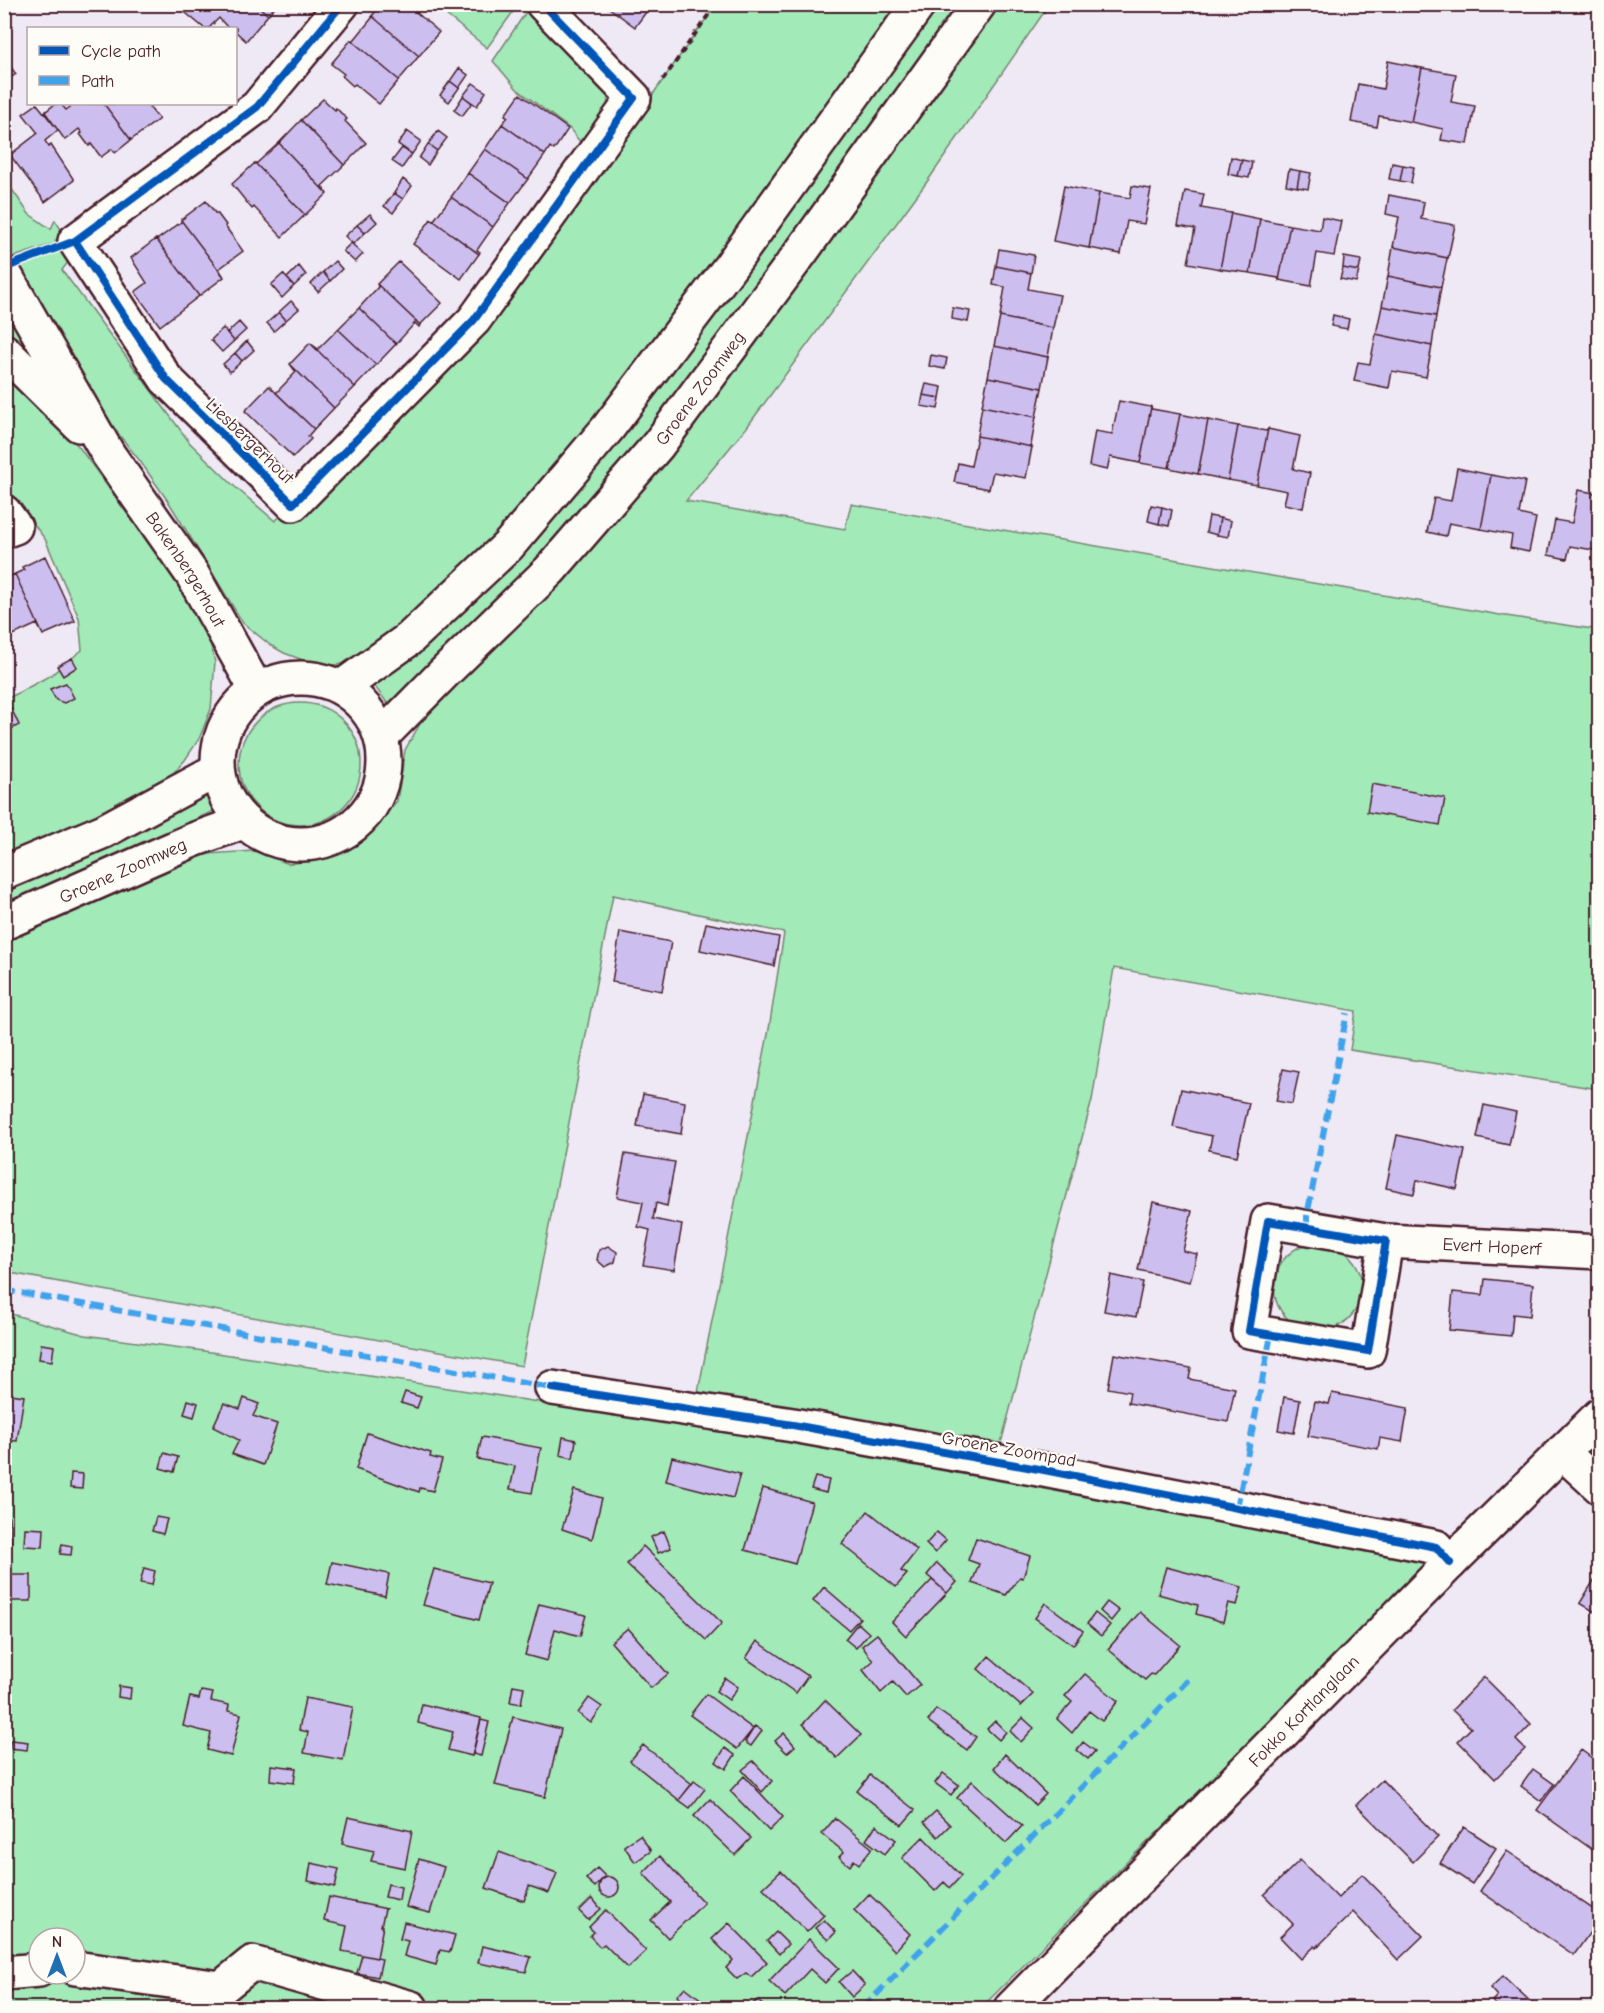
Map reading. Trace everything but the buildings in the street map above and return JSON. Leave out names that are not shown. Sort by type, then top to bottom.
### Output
[{"type":"street","name":"Liesbergerhout","points":[[342,4],[257,107],[75,241],[166,379],[293,504],[474,320],[633,98]]},
{"type":"street","points":[[543,4],[633,98]]},
{"type":"street","points":[[342,687],[409,639],[508,546],[608,428],[732,264],[919,4]]},
{"type":"street","name":"Groene Zoomweg","points":[[382,736],[550,570],[658,445],[979,4]]},
{"type":"street","name":"Bakenbergerhout","points":[[4,273],[108,454],[192,574],[256,689]]},
{"type":"street","name":"Bakenbergerhout","points":[[4,351],[108,454]]},
{"type":"street","points":[[4,512],[15,527],[4,531]]},
{"type":"street","points":[[284,678],[314,678],[342,687],[367,708],[382,736],[385,768],[377,798],[358,823],[331,839],[300,845],[269,839],[243,822],[225,798],[217,770],[219,738],[233,710],[256,689],[284,678]]},
{"type":"street","points":[[4,873],[104,831],[217,770]]},
{"type":"street","name":"Groene Zoomweg","points":[[4,923],[193,840],[243,822]]},
{"type":"street","name":"Evert Hoperf","points":[[1386,1241],[1368,1351],[1249,1331],[1268,1221],[1386,1241],[1599,1252]]},
{"type":"street","name":"Groene Zoompad","points":[[552,1388],[793,1425],[1044,1470],[1436,1547],[1450,1563]]},
{"type":"street","name":"Fokko Kortlanglaan","points":[[1011,2008],[1599,1415]]},
{"type":"street","points":[[1562,1452],[1599,1486]]},
{"type":"street","points":[[87,1970],[221,1989],[252,1963],[411,2008]]},
{"type":"street","points":[[4,1973],[27,1971]]},
{"type":"path","points":[[633,98],[649,99],[716,4]]},
{"type":"green space","points":[[434,5],[518,5],[487,48]]},
{"type":"green space","points":[[716,5],[904,5],[625,390],[459,580],[360,662],[320,664],[284,653],[270,645],[243,623],[170,504],[140,461],[104,416],[12,268],[61,251],[69,261],[62,270],[190,443],[234,486],[275,521],[395,425],[454,362],[495,314],[571,212]]},
{"type":"green space","points":[[934,5],[962,5],[651,437],[464,640],[388,704],[372,683],[423,643]]},
{"type":"green space","points":[[992,5],[1049,5],[929,179],[747,427],[686,501],[845,529],[851,504],[1599,630],[1599,1089],[1350,1050],[1356,1011],[1114,968],[1092,1100],[1000,1447],[698,1392],[769,1029],[784,933],[613,895],[522,1366],[5,1272],[4,936],[190,855],[255,851],[289,864],[326,858],[362,842],[397,801],[405,750],[428,710],[565,577]]},
{"type":"green space","points":[[528,9],[608,91],[607,121],[584,147],[570,129],[517,89],[493,61]]},
{"type":"green space","points":[[4,178],[29,214],[51,229],[55,220],[64,234],[55,241],[56,243],[8,259],[4,253]]},
{"type":"green space","points":[[5,294],[72,405],[5,340]]},
{"type":"green space","points":[[4,369],[52,416],[79,447],[165,566],[207,630],[215,662],[211,709],[199,739],[169,778],[97,821],[5,864],[5,700],[51,675],[82,650],[79,618],[45,539],[5,487]]},
{"type":"green space","points":[[300,703],[323,708],[334,713],[343,721],[351,730],[356,741],[361,764],[356,787],[351,798],[343,807],[334,815],[323,820],[300,825],[277,820],[266,815],[257,807],[249,798],[244,787],[239,764],[244,741],[249,730],[257,721],[266,713],[277,708]]},
{"type":"green space","points":[[204,789],[213,811],[5,911],[5,884]]},
{"type":"green space","points":[[1318,1243],[1335,1247],[1349,1256],[1358,1270],[1362,1287],[1358,1304],[1349,1318],[1335,1327],[1318,1331],[1301,1327],[1287,1318],[1278,1304],[1274,1287],[1278,1270],[1287,1256],[1301,1247]]},
{"type":"green space","points":[[4,1312],[85,1335],[842,1448],[1421,1557],[1432,1567],[1136,1853],[981,2008],[5,2008]]},
{"type":"marked path","points":[[1307,1227],[1307,1216],[1347,1013]]},
{"type":"marked path","points":[[4,1290],[552,1388]]},
{"type":"marked path","points":[[1237,1508],[1271,1335]]},
{"type":"marked path","points":[[863,2008],[1190,1678]]},
{"type":"cycle path","points":[[342,4],[257,107],[75,241],[166,379],[293,504],[474,320],[634,98],[543,4]]},
{"type":"cycle path","points":[[4,268],[75,241]]},
{"type":"cycle path","points":[[1268,1221],[1386,1241],[1368,1351],[1249,1331],[1268,1221]]},
{"type":"cycle path","points":[[552,1388],[793,1425],[1044,1470],[1436,1547],[1450,1563]]}]
